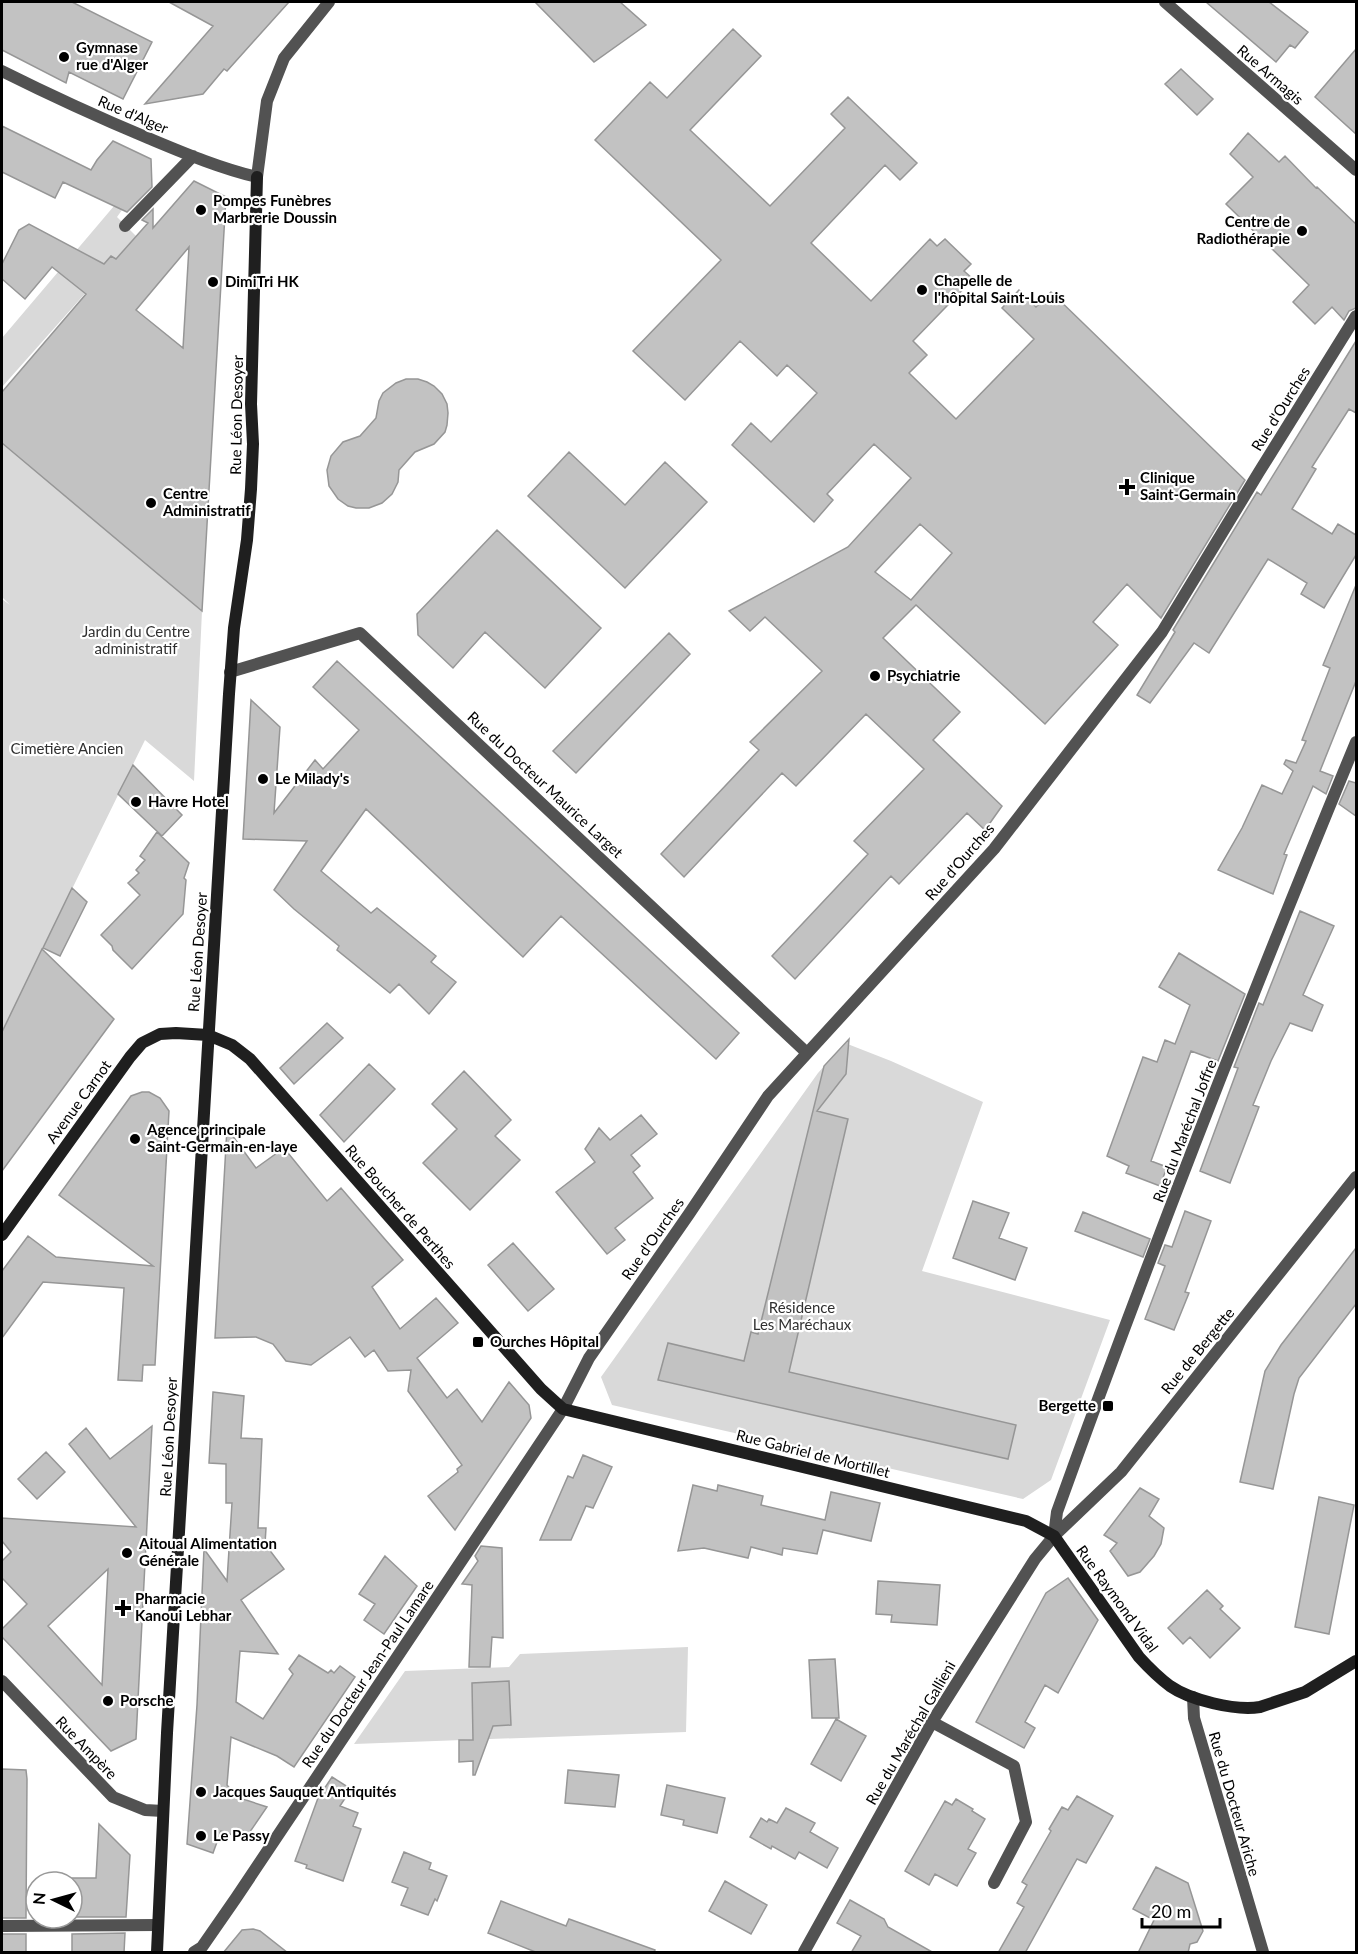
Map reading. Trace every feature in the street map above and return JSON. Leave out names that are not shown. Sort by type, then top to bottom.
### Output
[{"type":"street","name":"Rue Léon Desoyer","points":[[157,1953],[163,1811],[230,672],[251,489],[257,177],[267,101],[284,58],[329,2]]},
{"type":"street","name":"Rue Armagis","points":[[1165,2],[1356,170]]},
{"type":"street","name":"Rue d'Alger","points":[[2,71],[64,103],[232,171],[257,177]]},
{"type":"street","points":[[125,226],[194,156]]},
{"type":"street","name":"Rue d'Ourches","points":[[563,1409],[589,1358],[689,1215],[768,1096],[994,849],[1162,632],[1356,316]]},
{"type":"street","name":"Rue du Docteur Maurice Larget","points":[[230,672],[360,633],[807,1053]]},
{"type":"street","name":"Rue du Maréchal Joffre","points":[[1054,1536],[1057,1512],[1172,1205],[1356,742]]},
{"type":"street","name":"Avenue Carnot","points":[[2,1235],[142,1043],[160,1034],[208,1035]]},
{"type":"street","name":"Rue Boucher de Perthes","points":[[208,1035],[232,1045],[250,1059],[541,1389],[563,1409]]},
{"type":"street","name":"Rue de Bergette","points":[[1054,1536],[1121,1472],[1356,1177]]},
{"type":"street","name":"Rue Gabriel de Mortillet","points":[[563,1409],[1026,1521],[1054,1536]]},
{"type":"street","name":"Rue du Docteur Jean-Paul Lamare","points":[[194,1953],[202,1947],[229,1908],[563,1409]]},
{"type":"street","name":"Rue Raymond Vidal","points":[[1054,1536],[1139,1657],[1155,1675],[1172,1687],[1193,1697],[1228,1706],[1260,1707],[1305,1692],[1356,1661]]},
{"type":"street","name":"Rue du Maréchal Gallieni","points":[[804,1953],[932,1722],[1035,1559],[1054,1536]]},
{"type":"street","name":"Rue Ampère","points":[[2,1682],[113,1797],[145,1810],[163,1811]]},
{"type":"street","name":"Rue du Docteur Ariche","points":[[1193,1697],[1194,1718],[1263,1953]]},
{"type":"street","points":[[932,1722],[1014,1766],[1026,1821],[994,1883]]},
{"type":"street","points":[[2,1926],[158,1925]]},
{"type":"green space","points":[[114,206],[122,210],[117,217],[136,236],[2,387],[2,338]]},
{"type":"green space","points":[[2,443],[202,611],[194,781],[145,740],[2,1032],[2,599],[10,605],[2,597]]},
{"type":"green space","name":"Résidence Les Maréchaux","points":[[845,1043],[983,1102],[922,1271],[1110,1320],[1051,1480],[1023,1499],[612,1405],[601,1377],[818,1073]]},
{"type":"green space","points":[[688,1647],[686,1732],[354,1744],[405,1671],[509,1667],[520,1654]]},
{"type":"building","points":[[2,2],[72,2],[152,42],[123,99],[69,72],[66,83],[2,50]]},
{"type":"building","points":[[169,2],[289,2],[227,71],[224,69],[203,94],[145,104],[213,26]]},
{"type":"building","points":[[535,2],[620,2],[646,25],[594,62]]},
{"type":"building","points":[[1206,2],[1269,2],[1308,32],[1295,48],[1290,45],[1276,62]]},
{"type":"building","points":[[733,29],[761,56],[690,130],[770,206],[845,128],[831,114],[848,97],[917,163],[900,180],[885,165],[811,243],[871,301],[930,239],[937,246],[945,239],[971,264],[964,271],[973,279],[913,341],[927,355],[909,373],[956,419],[1034,339],[1002,308],[1019,290],[1036,307],[1051,292],[1245,480],[1161,618],[1127,584],[1093,622],[1118,645],[1045,724],[916,605],[883,638],[960,712],[933,740],[1002,806],[985,830],[967,813],[899,884],[891,876],[795,979],[772,956],[868,854],[854,841],[924,769],[866,714],[796,786],[782,773],[684,877],[661,854],[759,750],[750,742],[822,671],[765,617],[750,631],[729,611],[848,547],[911,478],[874,444],[827,494],[833,500],[814,522],[732,445],[751,423],[771,442],[817,393],[787,365],[777,376],[740,341],[685,400],[633,351],[721,260],[595,140],[650,82],[667,98]],"holes":[[[920,524],[952,553],[911,600],[875,572]]]},
{"type":"building","points":[[1356,49],[1356,134],[1315,97]]},
{"type":"building","points":[[1181,69],[1213,99],[1197,115],[1165,84]]},
{"type":"building","points":[[2,126],[91,170],[113,141],[151,159],[152,187],[127,212],[63,182],[55,198],[2,172]]},
{"type":"building","name":"Centre de Radiothérapie","points":[[1248,133],[1279,162],[1285,156],[1356,224],[1356,308],[1349,311],[1344,320],[1332,307],[1315,324],[1293,302],[1309,285],[1226,204],[1253,177],[1230,154]]},
{"type":"building","name":"Centre Administratif","points":[[194,181],[226,197],[202,611],[2,443],[2,392],[86,294],[52,267],[25,299],[2,279],[2,264],[19,230],[29,224],[104,264],[111,256],[116,259],[148,223],[142,220],[153,209],[153,228]],"holes":[[[189,247],[183,348],[136,310]]]},
{"type":"building","points":[[1356,341],[1356,413],[1349,409],[1312,467],[1316,469],[1292,509],[1332,534],[1338,524],[1356,535],[1356,555],[1324,608],[1301,594],[1307,583],[1268,559],[1209,653],[1194,643],[1150,703],[1137,695],[1175,632],[1173,630],[1257,492],[1261,495]]},
{"type":"building","points":[[406,379],[427,382],[442,394],[448,413],[445,432],[434,444],[415,452],[399,470],[398,482],[392,494],[382,503],[369,508],[348,506],[338,499],[329,486],[327,470],[331,456],[343,442],[360,436],[376,418],[383,393]]},
{"type":"building","points":[[569,452],[625,505],[665,462],[707,502],[625,588],[528,496]]},
{"type":"building","points":[[497,530],[601,628],[545,688],[485,632],[453,668],[418,635],[417,614]]},
{"type":"building","points":[[1356,585],[1356,681],[1320,771],[1333,776],[1326,794],[1313,786],[1284,854],[1287,855],[1273,894],[1218,870],[1242,828],[1262,785],[1282,794],[1293,771],[1284,764],[1286,760],[1296,763],[1306,741],[1302,740],[1330,668],[1323,665]]},
{"type":"building","points":[[669,633],[690,654],[576,773],[553,751]]},
{"type":"building","points":[[337,661],[739,1033],[716,1059],[561,916],[523,957],[366,809],[321,871],[371,913],[377,908],[436,956],[431,962],[456,982],[429,1014],[399,984],[390,993],[337,950],[339,946],[274,890],[307,841],[243,839],[251,700],[280,727],[274,813],[315,760],[323,769],[359,730],[313,687]]},
{"type":"building","name":"Havre Hotel","points":[[133,765],[182,815],[162,836],[118,794]]},
{"type":"building","points":[[1349,781],[1356,783],[1356,816],[1339,804]]},
{"type":"building","points":[[157,832],[189,863],[184,878],[186,880],[183,914],[132,969],[101,935],[140,895],[128,883],[139,873],[136,870],[145,860],[140,856]]},
{"type":"building","points":[[72,888],[87,902],[60,956],[43,948]]},
{"type":"building","points":[[1300,911],[1334,926],[1303,995],[1323,1005],[1312,1031],[1290,1023],[1253,1105],[1259,1107],[1230,1183],[1200,1171],[1238,1068],[1234,1067],[1259,1003],[1263,1005]]},
{"type":"building","points":[[42,949],[114,1019],[2,1171],[2,1032]]},
{"type":"building","points":[[1179,953],[1245,994],[1218,1061],[1191,1051],[1151,1161],[1167,1167],[1160,1186],[1126,1173],[1129,1166],[1107,1156],[1143,1057],[1157,1062],[1165,1040],[1175,1044],[1190,1005],[1159,987]]},
{"type":"building","points":[[327,1023],[343,1038],[294,1084],[280,1068]]},
{"type":"building","points":[[849,1039],[846,1074],[817,1111],[848,1119],[789,1372],[1016,1425],[1008,1459],[658,1380],[668,1343],[744,1361],[751,1332],[758,1334],[824,1066]]},
{"type":"building","points":[[369,1064],[395,1089],[344,1142],[320,1115]]},
{"type":"building","points":[[464,1071],[511,1120],[495,1136],[520,1160],[470,1210],[423,1163],[457,1129],[432,1104]]},
{"type":"building","points":[[149,1092],[160,1098],[169,1111],[155,1365],[143,1365],[142,1381],[118,1380],[124,1288],[43,1282],[2,1338],[2,1271],[28,1236],[56,1257],[153,1266],[59,1195],[131,1096]]},
{"type":"building","points":[[641,1115],[657,1134],[631,1155],[640,1166],[633,1172],[653,1198],[615,1228],[625,1240],[607,1254],[556,1192],[595,1162],[585,1149],[599,1128],[610,1140]]},
{"type":"building","points":[[227,1128],[256,1168],[284,1148],[327,1201],[341,1188],[403,1260],[372,1287],[400,1329],[436,1298],[458,1323],[417,1358],[447,1398],[457,1389],[482,1422],[509,1382],[529,1405],[531,1418],[455,1530],[428,1496],[458,1472],[457,1469],[462,1465],[408,1391],[411,1370],[388,1371],[374,1350],[365,1357],[350,1337],[311,1365],[286,1361],[273,1344],[256,1337],[215,1338]]},
{"type":"building","points":[[973,1201],[1009,1213],[999,1238],[1027,1248],[1015,1280],[953,1258]]},
{"type":"building","points":[[1185,1211],[1211,1221],[1185,1292],[1189,1293],[1174,1330],[1145,1319],[1165,1266],[1158,1263],[1165,1245],[1172,1247]]},
{"type":"building","points":[[1083,1212],[1150,1239],[1143,1257],[1075,1231]]},
{"type":"building","points":[[513,1243],[554,1289],[528,1311],[488,1265]]},
{"type":"building","points":[[1356,1248],[1356,1304],[1299,1378],[1273,1489],[1240,1482],[1265,1371],[1281,1345]]},
{"type":"building","points":[[213,1392],[244,1396],[241,1438],[262,1439],[258,1528],[266,1528],[265,1544],[284,1569],[241,1600],[278,1654],[240,1651],[236,1702],[263,1719],[293,1674],[289,1669],[299,1655],[328,1673],[331,1670],[334,1673],[340,1666],[355,1677],[294,1767],[277,1756],[231,1737],[227,1785],[237,1797],[267,1807],[245,1839],[221,1831],[213,1853],[187,1844],[197,1705],[204,1549],[227,1581],[232,1503],[226,1503],[226,1464],[209,1463]]},
{"type":"building","points":[[152,1426],[136,1739],[111,1751],[2,1637],[2,1629],[27,1604],[2,1578],[2,1561],[11,1552],[2,1541],[2,1518],[136,1527],[69,1444],[86,1428],[110,1459]],"holes":[[[108,1569],[102,1685],[48,1626]]]},
{"type":"building","points":[[46,1452],[65,1472],[37,1499],[18,1479]]},
{"type":"building","points":[[583,1455],[612,1467],[593,1508],[586,1506],[571,1540],[540,1540],[568,1476],[573,1478]]},
{"type":"building","points":[[693,1485],[717,1491],[718,1485],[763,1496],[761,1505],[825,1520],[831,1492],[880,1503],[871,1541],[823,1530],[817,1554],[783,1548],[782,1555],[751,1547],[748,1558],[704,1548],[678,1551]]},
{"type":"building","points":[[1140,1488],[1159,1499],[1149,1516],[1164,1528],[1161,1544],[1154,1556],[1140,1572],[1128,1576],[1110,1551],[1117,1543],[1104,1535]]},
{"type":"building","points":[[1319,1497],[1354,1505],[1329,1634],[1295,1627]]},
{"type":"building","points":[[481,1546],[502,1548],[503,1638],[492,1637],[490,1667],[469,1667],[472,1585],[462,1584],[478,1561],[475,1556]]},
{"type":"building","points":[[385,1556],[417,1586],[384,1634],[364,1620],[375,1604],[359,1594]]},
{"type":"building","points":[[1068,1578],[1098,1620],[1058,1693],[1045,1685],[1025,1722],[1035,1728],[1024,1748],[976,1722],[1046,1593]]},
{"type":"building","points":[[878,1581],[940,1585],[937,1625],[891,1622],[892,1615],[876,1614]]},
{"type":"building","points":[[1207,1590],[1223,1606],[1220,1609],[1240,1628],[1210,1658],[1190,1637],[1183,1644],[1168,1628]]},
{"type":"building","points":[[835,1659],[839,1718],[812,1718],[809,1660]]},
{"type":"building","points":[[509,1681],[511,1725],[493,1726],[475,1775],[473,1775],[473,1761],[459,1762],[459,1740],[473,1740],[472,1683]]},
{"type":"building","points":[[836,1719],[866,1736],[841,1781],[811,1764]]},
{"type":"building","points":[[2,1769],[26,1770],[24,1918],[2,1918]]},
{"type":"building","points":[[568,1770],[619,1775],[615,1807],[565,1803]]},
{"type":"building","points":[[332,1777],[351,1789],[340,1806],[358,1813],[353,1826],[361,1829],[343,1881],[306,1868],[307,1865],[295,1861],[318,1798]]},
{"type":"building","points":[[667,1785],[725,1798],[717,1833],[683,1825],[684,1820],[661,1815]]},
{"type":"building","points":[[1077,1796],[1113,1816],[1086,1863],[1077,1859],[1025,1953],[998,1953],[1024,1907],[1017,1903],[1027,1885],[1022,1882],[1062,1807],[1068,1810]]},
{"type":"building","points":[[956,1799],[985,1819],[968,1849],[976,1853],[957,1886],[935,1874],[929,1885],[905,1871],[945,1801],[952,1805]]},
{"type":"building","points":[[786,1808],[815,1823],[810,1832],[838,1848],[827,1868],[799,1852],[795,1859],[750,1837],[761,1818],[767,1822],[769,1819],[777,1823]]},
{"type":"building","points":[[99,1824],[130,1855],[126,1917],[84,1917],[84,1878],[96,1878]]},
{"type":"building","points":[[404,1852],[431,1863],[429,1869],[447,1876],[437,1901],[435,1899],[428,1915],[401,1905],[408,1888],[392,1882]]},
{"type":"building","points":[[1156,1867],[1188,1883],[1203,1931],[1197,1942],[1190,1944],[1188,1953],[1138,1953],[1154,1920],[1133,1909]]},
{"type":"building","points":[[725,1881],[767,1905],[751,1934],[709,1911]]},
{"type":"building","points":[[850,1900],[884,1919],[888,1927],[934,1953],[851,1953],[861,1936],[837,1923]]},
{"type":"building","points":[[501,1901],[566,1926],[569,1919],[655,1950],[654,1953],[538,1953],[488,1933]]},
{"type":"building","points":[[242,1930],[260,1931],[288,1953],[223,1953]]},
{"type":"building","points":[[125,1933],[124,1953],[72,1953],[72,1934]]},
{"type":"building","points":[[2,1934],[26,1934],[26,1953],[2,1953]]},
{"type":"place","name":"Gymnase rue d'Alger","points":[[64,57]]},
{"type":"place","name":"Pompes Funèbres Marbrerie Doussin","points":[[201,210]]},
{"type":"place","name":"Centre de Radiothérapie","points":[[1302,231]]},
{"type":"place","name":"DimiTri HK","points":[[213,282]]},
{"type":"place","name":"Chapelle de l'hôpital Saint-Louis","points":[[922,290]]},
{"type":"place","name":"Clinique Saint-Germain","points":[[1127,487]]},
{"type":"place","name":"Centre Administratif","points":[[151,503]]},
{"type":"place","name":"Psychiatrie","points":[[875,676]]},
{"type":"place","name":"Le Milady's","points":[[263,779]]},
{"type":"place","name":"Havre Hotel","points":[[136,802]]},
{"type":"place","name":"Agence principale Saint-Germain-en-laye","points":[[135,1139]]},
{"type":"place","name":"Ourches Hôpital","points":[[478,1342]]},
{"type":"place","name":"Bergette","points":[[1108,1406]]},
{"type":"place","name":"Aitoual Alimentation Générale","points":[[127,1553]]},
{"type":"place","name":"Pharmacie Kanoui Lebhar","points":[[123,1608]]},
{"type":"place","name":"Porsche","points":[[108,1701]]},
{"type":"place","name":"Jacques Sauquet Antiquités","points":[[201,1792]]},
{"type":"place","name":"Le Passy","points":[[201,1836]]},
{"type":"park label","name":"Jardin du Centre administratif","points":[[136,640]]},
{"type":"park label","name":"Cimetière Ancien","points":[[67,749]]}]
